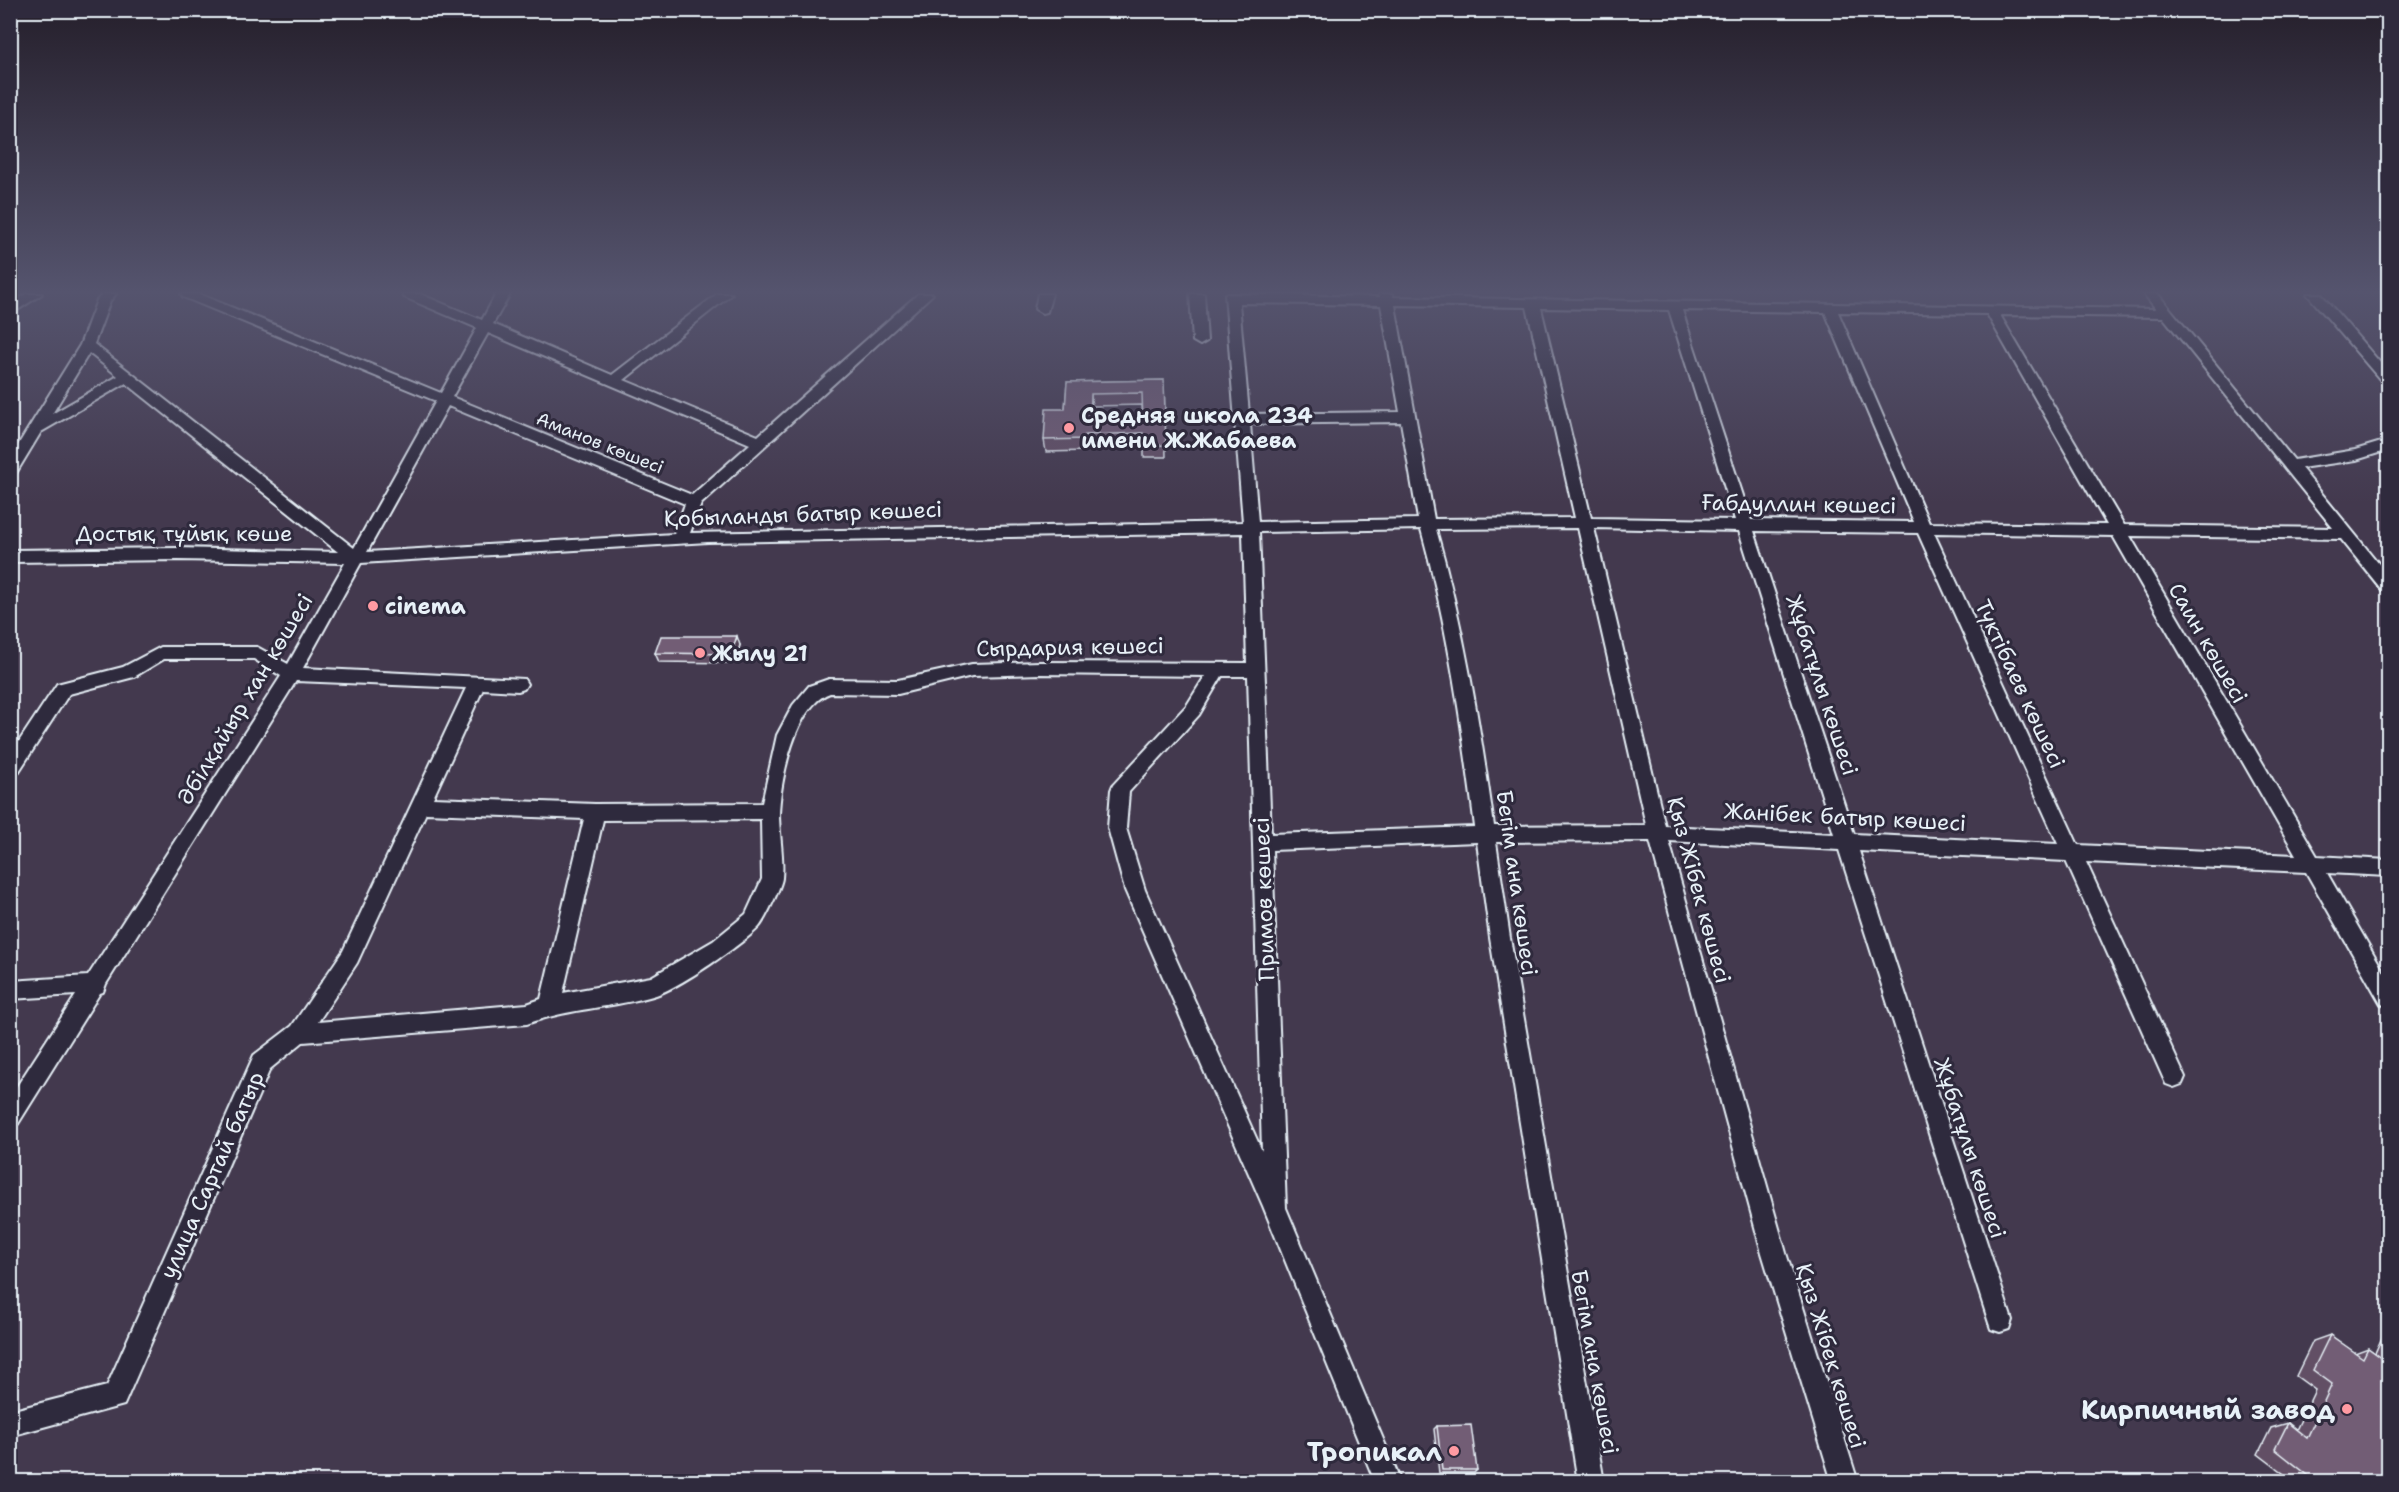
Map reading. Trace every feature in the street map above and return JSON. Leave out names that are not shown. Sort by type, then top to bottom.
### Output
[{"type":"street","points":[[13,464],[75,364]]},
{"type":"street","points":[[111,364],[356,558]]},
{"type":"street","name":"Аманов көшесі","points":[[355,364],[694,502]]},
{"type":"street","name":"Әбілқайыр хан көшесі","points":[[10,1117],[96,985],[291,674],[465,364]]},
{"type":"street","points":[[572,364],[761,443]]},
{"type":"street","points":[[614,381],[636,364]]},
{"type":"street","points":[[680,539],[694,502],[849,364]]},
{"type":"street","name":"Примов көшесі","points":[[1237,364],[1251,526],[1275,1208],[1388,1482]]},
{"type":"street","name":"Бегім ана көшесі","points":[[1397,364],[1427,524],[1444,584],[1470,718],[1500,938],[1591,1482]]},
{"type":"street","name":"Қыз Жібек көшесі","points":[[1548,364],[1658,832],[1774,1253],[1845,1482]]},
{"type":"street","name":"Жұбатұлы көшесі","points":[[1693,364],[2000,1320]]},
{"type":"street","name":"Түктібаев көшесі","points":[[1854,364],[1924,528],[2174,1077]]},
{"type":"street","name":"Саин көшесі","points":[[2022,364],[2388,997]]},
{"type":"street","points":[[2207,364],[2388,586]]},
{"type":"street","points":[[2374,364],[2388,380]]},
{"type":"street","points":[[35,429],[72,411],[100,391],[128,377]]},
{"type":"street","points":[[1242,419],[1406,417]]},
{"type":"street","points":[[2290,465],[2356,455],[2388,445]]},
{"type":"street","name":"Ғабдуллин көшесі","points":[[1251,526],[1586,523],[2346,534]]},
{"type":"street","name":"Қобыланды батыр көшесі","points":[[356,558],[680,539],[1251,526]]},
{"type":"street","name":"Достық тұйық көше","points":[[10,556],[178,554],[356,558]]},
{"type":"street","points":[[10,771],[63,688],[128,672],[161,653],[256,653],[291,674],[518,684]]},
{"type":"street","name":"Сырдария көшесі","points":[[770,811],[783,740],[799,710],[815,691],[829,686],[898,687],[972,670],[1040,668],[1256,670]]},
{"type":"street","points":[[1217,670],[1193,710],[1120,790],[1117,828],[1134,890],[1275,1208]]},
{"type":"street","name":"улица Сартай батыр","points":[[10,1424],[115,1396],[262,1062],[299,1033],[350,957],[478,682]]},
{"type":"street","points":[[299,1033],[527,1014],[550,1005],[655,986],[720,947],[753,920],[772,879],[770,811],[595,812],[421,805]]},
{"type":"street","points":[[550,1005],[595,812]]},
{"type":"street","name":"Жанібек батыр көшесі","points":[[1262,842],[1486,834],[1658,832],[2310,862],[2388,868]]},
{"type":"street","points":[[10,990],[96,985]]},
{"type":"building","points":[[1164,380],[1166,445],[1144,446],[1143,433],[1085,435],[1085,439],[1044,440],[1046,409],[1065,409],[1067,382]],"holes":[[[1142,393],[1143,422],[1090,423],[1091,394]]]},
{"type":"building","points":[[661,636],[737,636],[731,654],[655,653]]},
{"type":"building","name":"Кирпичный завод","points":[[2330,1335],[2363,1358],[2368,1348],[2386,1361],[2388,1355],[2388,1482],[2306,1482],[2309,1476],[2275,1449],[2288,1423],[2307,1438],[2332,1384],[2313,1370]]},
{"type":"building","name":"Тропикал","points":[[1471,1425],[1477,1470],[1442,1470],[1437,1426]]},
{"type":"place","name":"Средняя школа 234 имени Ж.Жабаева","points":[[1069,428]]},
{"type":"place","name":"cinema","points":[[373,606]]},
{"type":"place","name":"Жылу 21","points":[[700,653]]},
{"type":"place","name":"Кирпичный завод","points":[[2347,1409]]},
{"type":"place","name":"Тропикал","points":[[1454,1451]]}]
